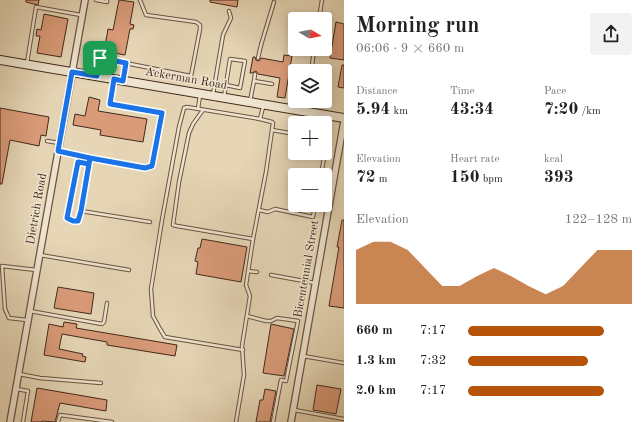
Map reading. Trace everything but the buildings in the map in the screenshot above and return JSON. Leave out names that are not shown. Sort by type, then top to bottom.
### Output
[{"type":"street","name":"Dietrich Road","points":[[10,422],[85,0]]},
{"type":"street","name":"Ackerman Road","points":[[0,60],[213,95],[344,119]]},
{"type":"street","name":"Bicentennial Street","points":[[291,422],[344,119]]},
{"type":"lane","points":[[96,0],[107,2],[107,0]]},
{"type":"lane","points":[[97,76],[100,58],[191,76],[200,25],[196,22],[146,15],[140,0]]},
{"type":"lane","points":[[320,12],[322,0]]},
{"type":"lane","points":[[258,58],[274,2]]},
{"type":"lane","points":[[27,64],[36,7],[82,15]]},
{"type":"lane","points":[[213,95],[223,36],[231,18],[229,11]]},
{"type":"lane","points":[[224,98],[226,85],[230,59],[245,61],[240,88],[226,85]]},
{"type":"lane","points":[[123,81],[126,63]]},
{"type":"lane","points":[[250,102],[255,74]]},
{"type":"lane","points":[[58,151],[145,168],[152,166],[162,113],[110,104],[114,79]]},
{"type":"lane","points":[[254,81],[272,84]]},
{"type":"lane","points":[[198,109],[200,94]]},
{"type":"lane","points":[[260,119],[263,104]]},
{"type":"lane","points":[[236,422],[244,375],[243,350],[242,346],[250,296],[246,285],[273,124],[272,122],[260,119],[187,107],[184,108],[182,114],[162,220],[151,289],[154,316],[165,337],[243,350]]},
{"type":"lane","points":[[203,110],[189,133],[179,182],[173,225],[253,239]]},
{"type":"lane","points":[[272,130],[288,133]]},
{"type":"lane","points":[[47,140],[60,143]]},
{"type":"lane","points":[[89,164],[78,162],[67,218],[73,221],[78,221],[81,211],[89,164],[90,158]]},
{"type":"lane","points":[[259,210],[268,212],[276,209],[288,212]]},
{"type":"lane","points":[[81,211],[150,222]]},
{"type":"lane","points":[[290,212],[313,217],[314,212]]},
{"type":"lane","points":[[40,255],[128,270]]},
{"type":"lane","points":[[28,320],[9,318],[5,309],[1,266],[37,270]]},
{"type":"lane","points":[[248,271],[257,272]]},
{"type":"lane","points":[[271,275],[316,283]]},
{"type":"lane","points":[[30,311],[102,324],[104,322],[107,303]]},
{"type":"lane","points":[[247,316],[270,321],[277,318],[298,321],[286,380],[281,380],[273,422]]},
{"type":"lane","points":[[303,356],[344,363]]},
{"type":"lane","points":[[18,374],[40,378],[102,382]]},
{"type":"lane","points":[[16,388],[28,391],[23,422]]},
{"type":"lane","points":[[294,410],[344,419]]},
{"type":"lane","points":[[58,422],[60,415],[112,422]]},
{"type":"route","points":[[100,58],[97,76],[72,72],[58,151],[90,158],[81,211],[78,221],[73,221],[67,218],[78,162],[89,164],[90,158],[145,168],[152,166],[162,113],[110,104],[114,79],[123,81],[126,63],[100,58]]}]
